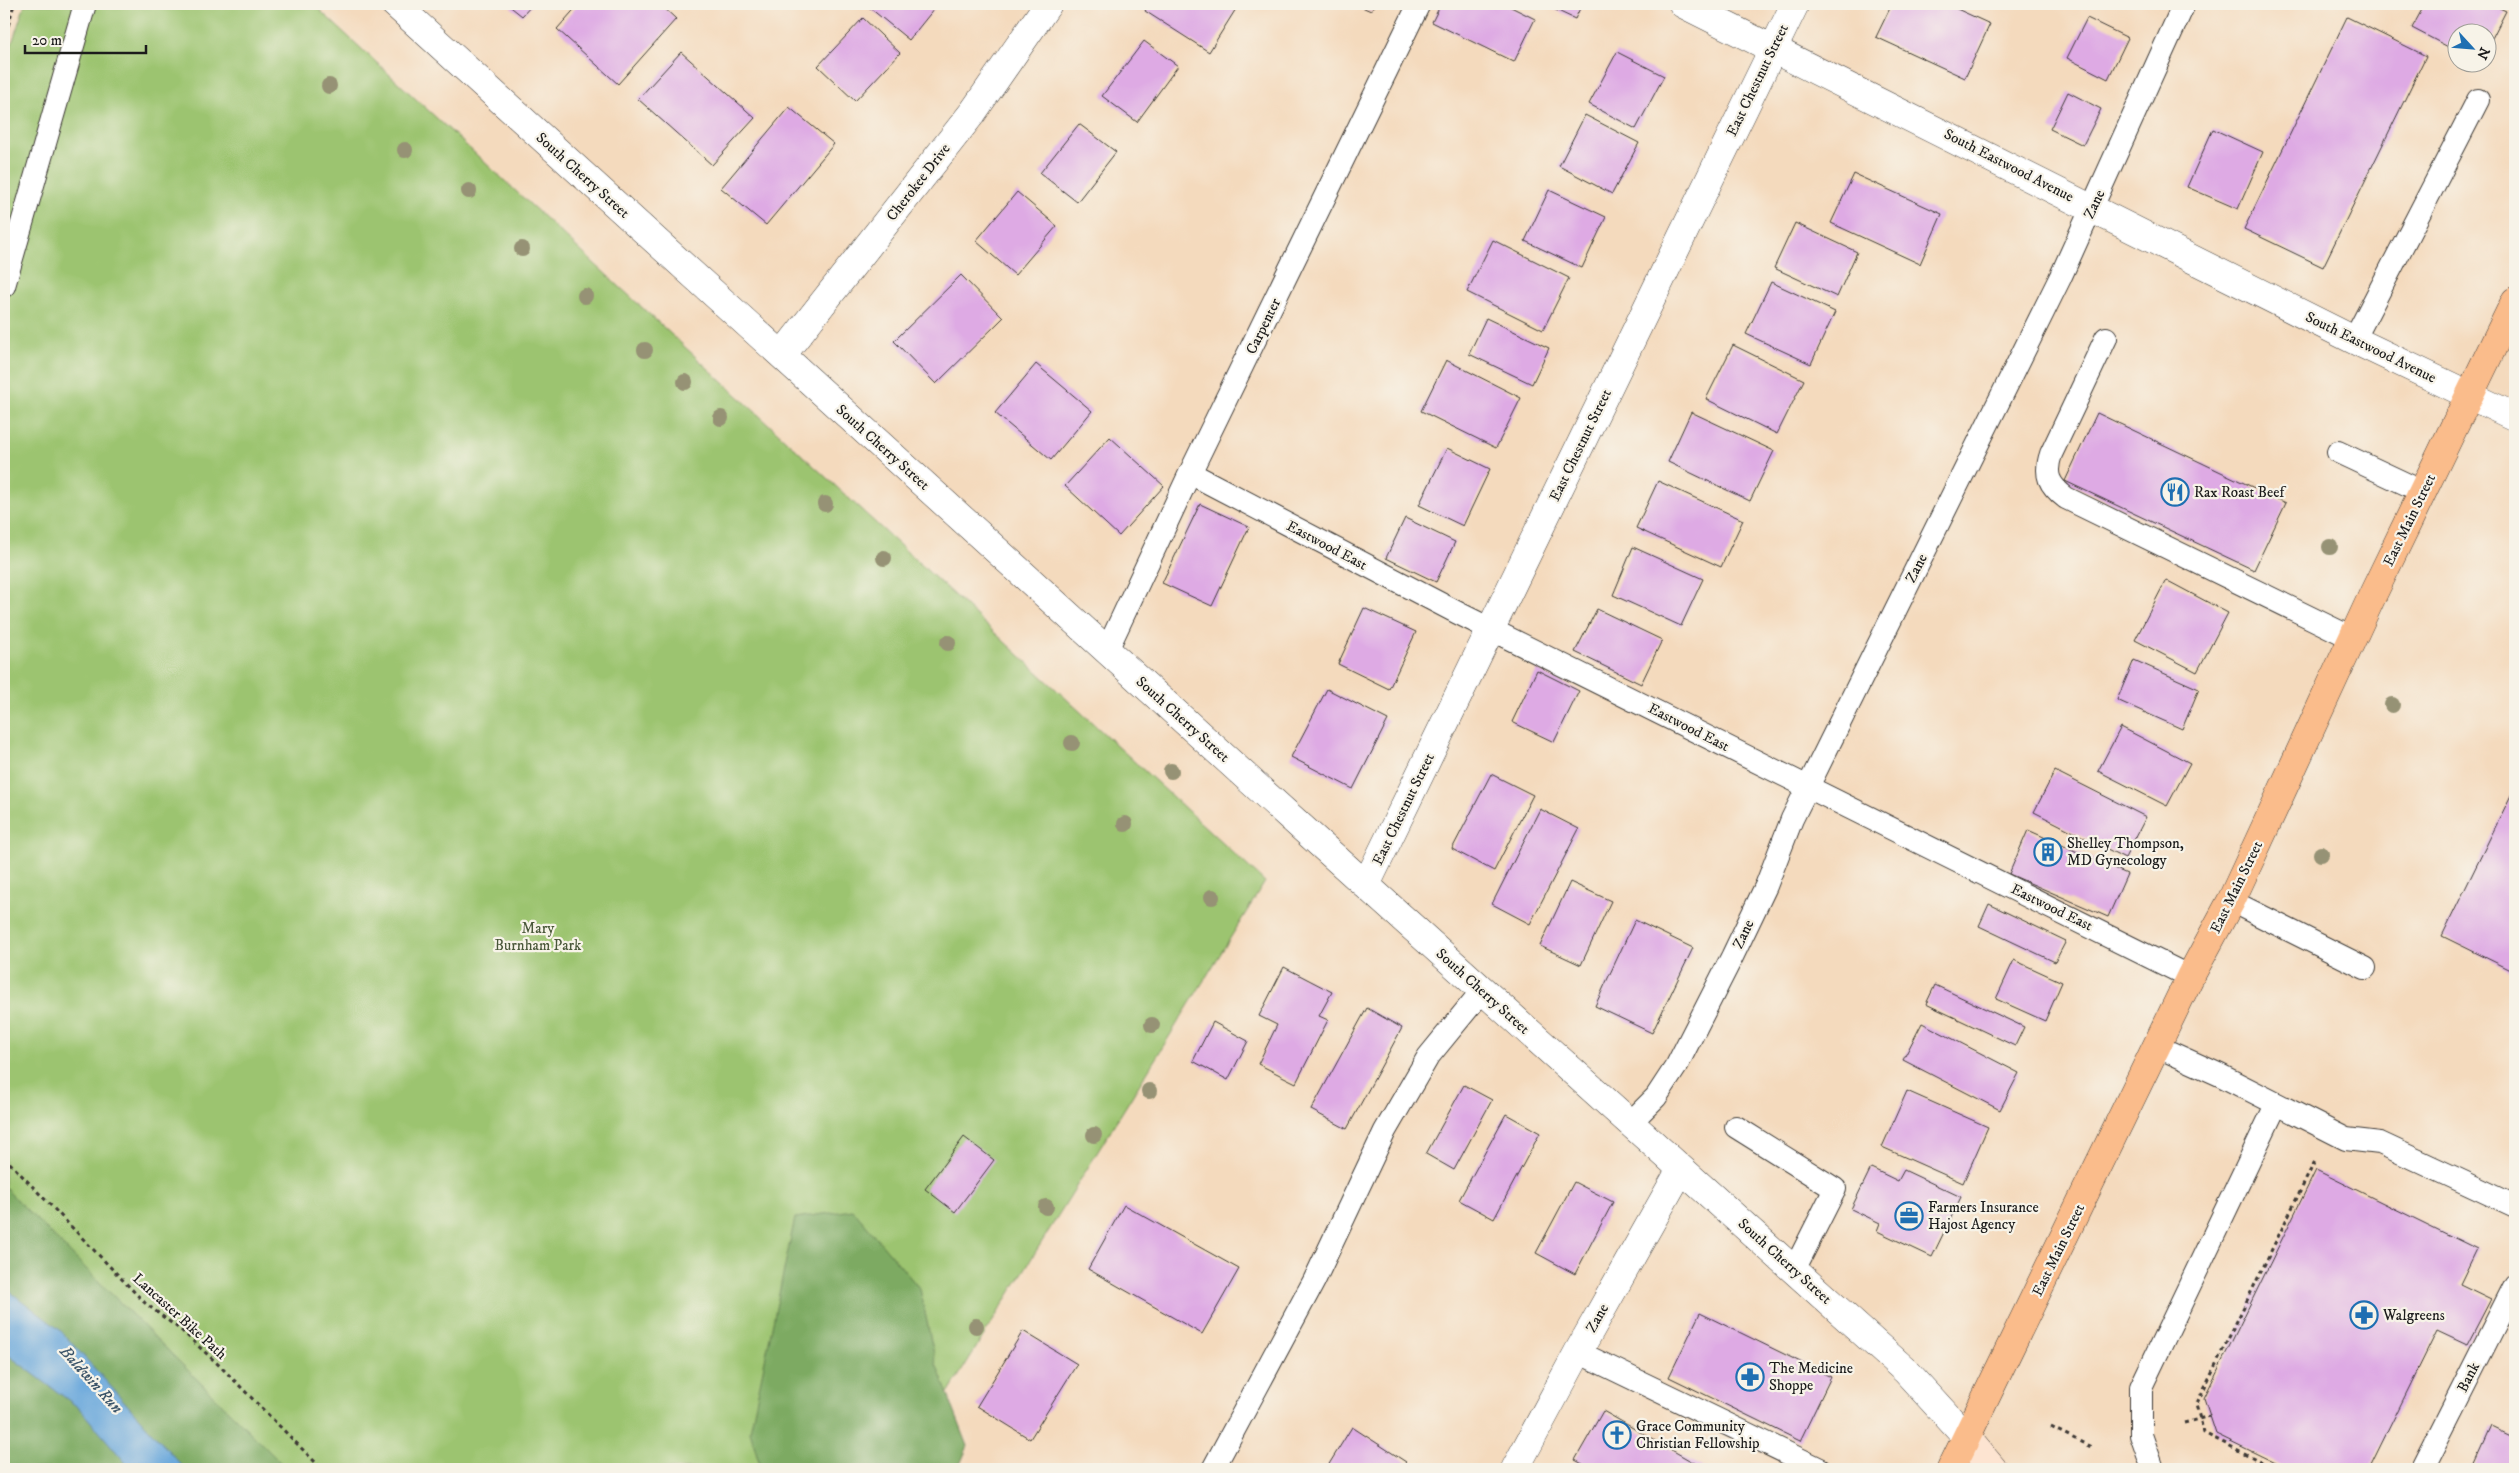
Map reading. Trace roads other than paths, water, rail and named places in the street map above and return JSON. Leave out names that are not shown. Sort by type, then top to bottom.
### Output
[{"type":"main road","name":"East Main Street","points":[[1951,1469],[2190,977],[2231,901],[2352,638],[2515,301]]},
{"type":"main road","points":[[1966,1438],[1993,1469]]},
{"type":"street","name":"South Cherry Street","points":[[395,4],[1482,991],[1631,1122],[1906,1371],[1966,1438]]},
{"type":"street","name":"Cherokee Drive","points":[[782,356],[973,112],[1048,4]]},
{"type":"street","name":"South Eastwood Avenue","points":[[1683,4],[2093,207],[2354,340],[2515,417]]},
{"type":"street","name":"East Chestnut Street","points":[[1366,885],[1795,4]]},
{"type":"street","name":"Zane","points":[[1515,1469],[1578,1352],[1682,1169]]},
{"type":"lane","points":[[4,286],[85,4]]},
{"type":"lane","name":"Carpenter","points":[[1107,650],[1190,473],[1419,4]]},
{"type":"lane","name":"Zane","points":[[1631,1122],[1656,1097],[1696,1029],[1762,894],[1808,786],[2093,207],[2184,4]]},
{"type":"lane","points":[[2354,340],[2478,100]]},
{"type":"lane","points":[[2106,338],[2046,467],[2048,480],[2054,489],[2066,498],[2352,638]]},
{"type":"lane","points":[[2338,452],[2423,492]]},
{"type":"lane","name":"Eastwood East","points":[[1190,473],[1458,613],[2190,977]]},
{"type":"lane","points":[[2231,901],[2365,968]]},
{"type":"lane","points":[[1213,1469],[1314,1281],[1385,1131],[1428,1057],[1482,991]]},
{"type":"lane","points":[[2156,1046],[2220,1074],[2346,1139],[2380,1143],[2515,1206]]},
{"type":"lane","points":[[2153,1469],[2141,1435],[2141,1387],[2276,1104]]},
{"type":"lane","points":[[1736,1127],[1835,1189],[1794,1270]]},
{"type":"lane","name":"Bank","points":[[2422,1469],[2515,1285]]},
{"type":"lane","points":[[1578,1352],[1820,1469]]},
{"type":"water","name":"Baldwin Run","points":[[4,1283],[13,1294],[60,1330],[185,1469],[131,1469],[79,1408],[4,1352]]},
{"type":"place","name":"Rax Roast Beef","points":[[2175,492]]},
{"type":"place","name":"Shelley Thompson, MD Gynecology","points":[[2048,852]]},
{"type":"place","name":"Farmers Insurance Hajost Agency","points":[[1909,1216]]},
{"type":"place","name":"Walgreens","points":[[2364,1315]]},
{"type":"place","name":"The Medicine Shoppe","points":[[1750,1377]]},
{"type":"place","name":"Grace Community Christian Fellowship","points":[[1617,1435]]},
{"type":"park label","name":"Mary Burnham Park","points":[[538,936]]}]
